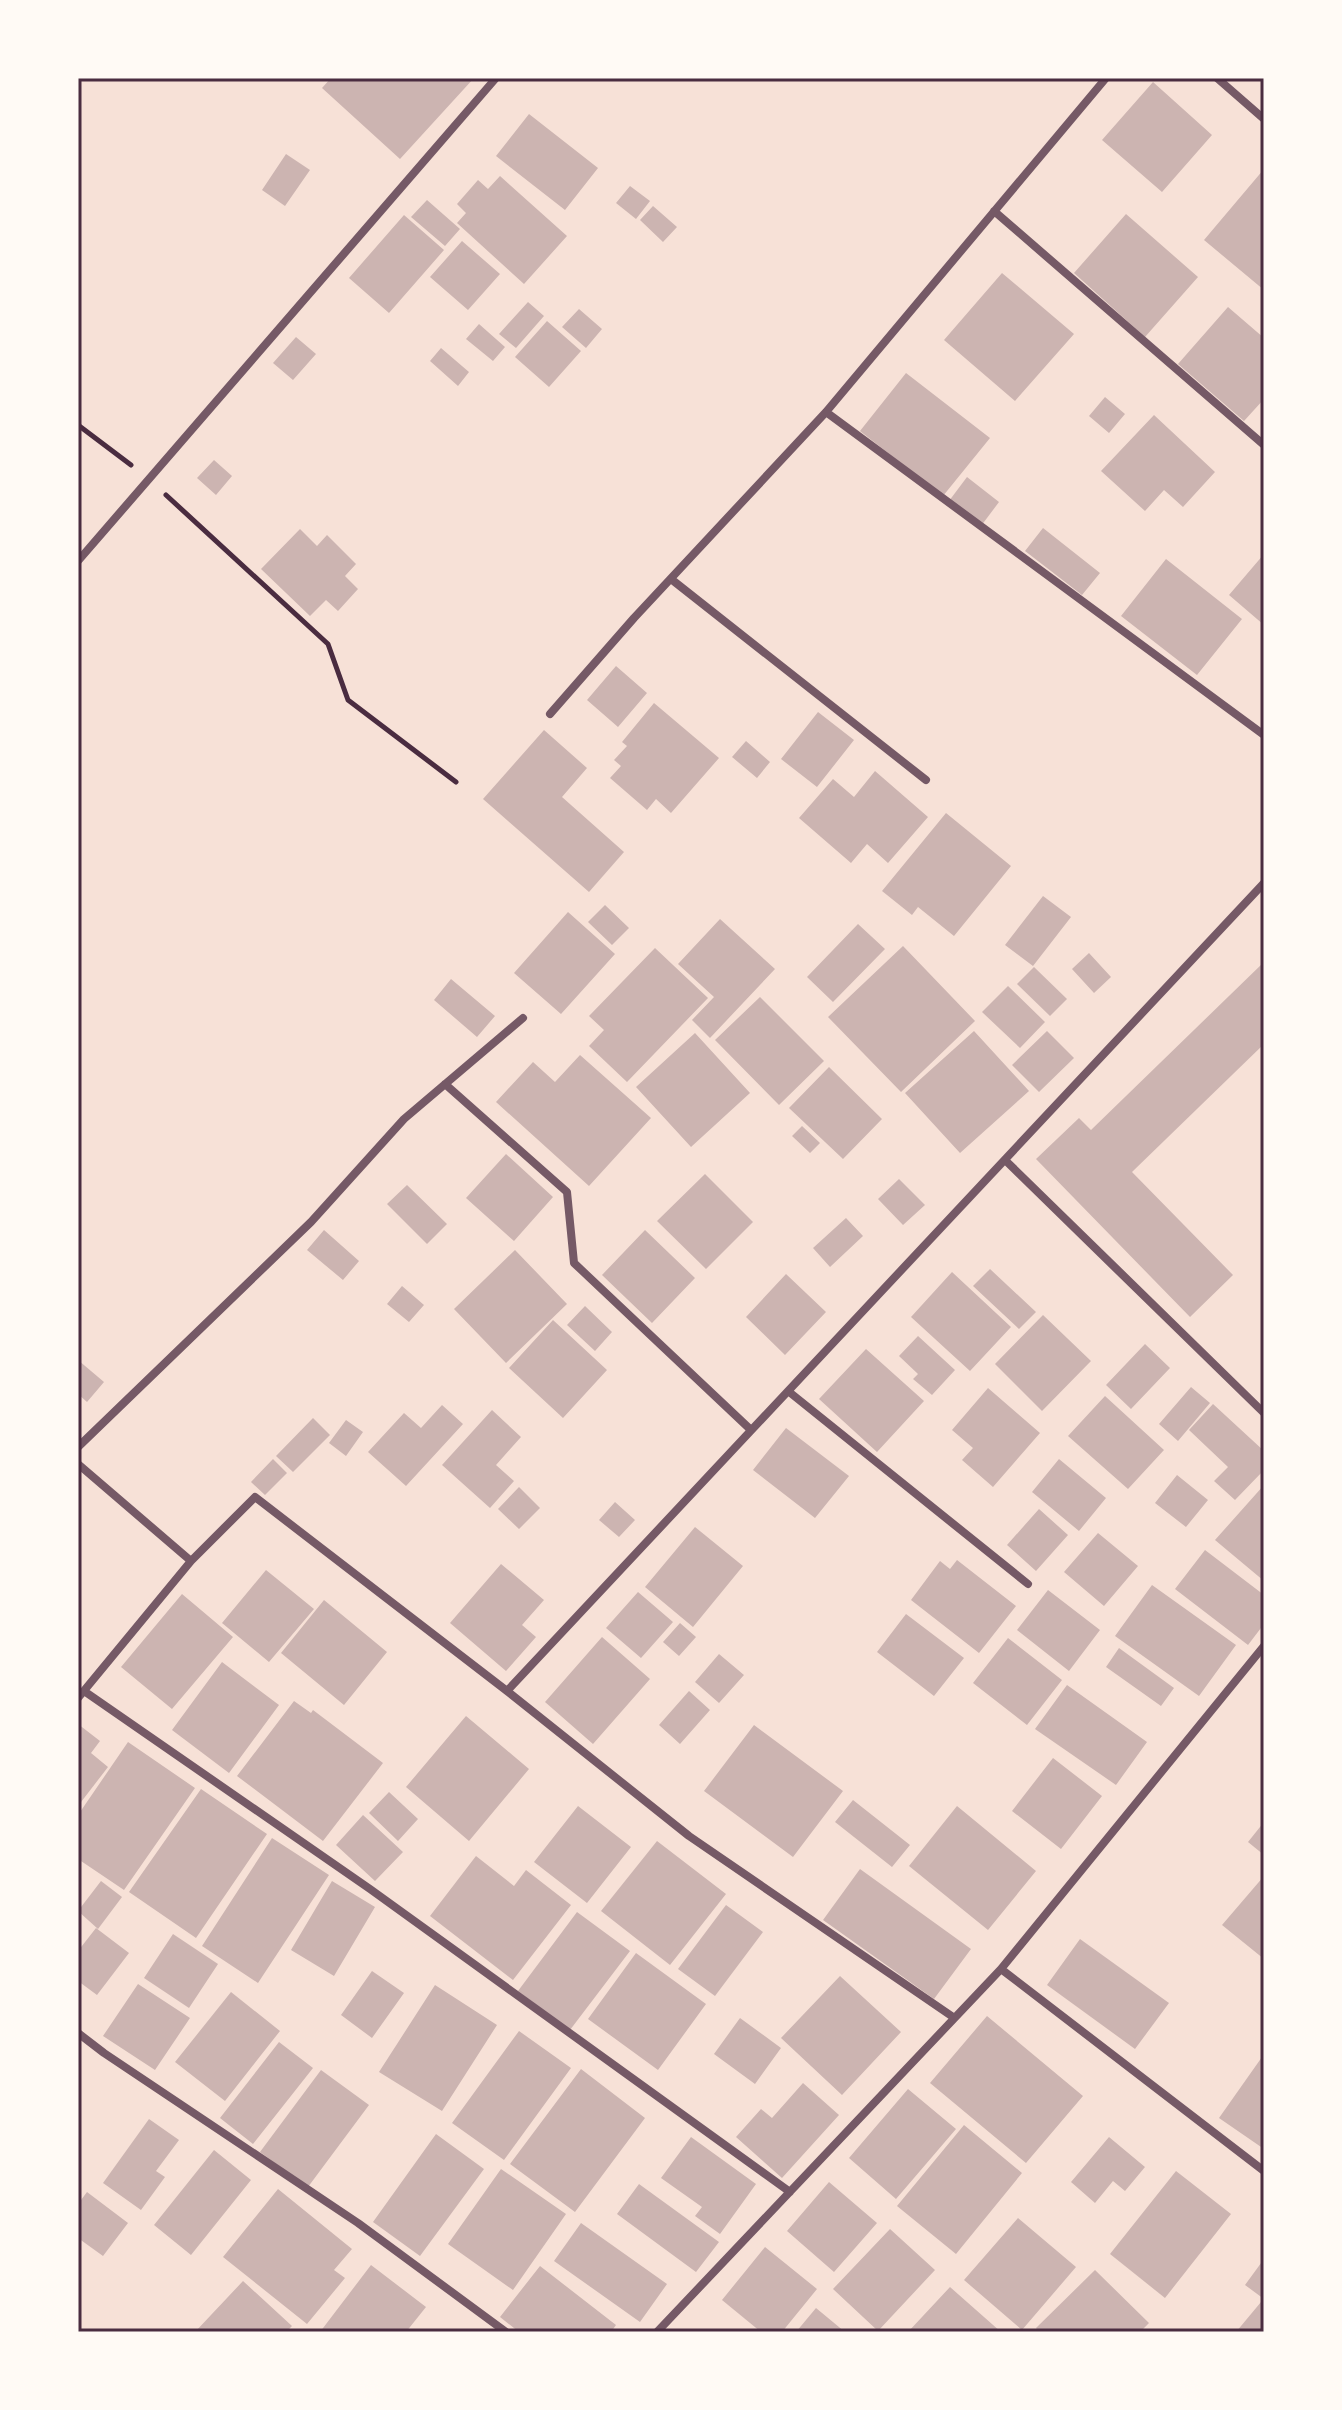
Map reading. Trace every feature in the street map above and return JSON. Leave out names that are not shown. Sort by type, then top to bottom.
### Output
[{"type":"street","points":[[78,561],[496,78]]},
{"type":"street","points":[[550,714],[826,412],[1106,78]]},
{"type":"street","points":[[1217,78],[1264,119]]},
{"type":"street","points":[[994,211],[1264,445]]},
{"type":"street","points":[[826,412],[1264,735]]},
{"type":"street","points":[[671,579],[926,780]]},
{"type":"street","points":[[507,1691],[1264,883]]},
{"type":"street","points":[[78,1447],[311,1222],[404,1119],[523,1018]]},
{"type":"street","points":[[445,1084],[567,1192],[574,1263],[751,1430]]},
{"type":"street","points":[[1005,1160],[1264,1413]]},
{"type":"street","points":[[788,1391],[1028,1584]]},
{"type":"street","points":[[78,1464],[191,1561]]},
{"type":"street","points":[[790,2192],[370,1889],[81,1694],[191,1561],[255,1497],[689,1836],[953,2017]]},
{"type":"street","points":[[657,2332],[1001,1969],[1264,1646]]},
{"type":"street","points":[[1001,1969],[1264,2171]]},
{"type":"street","points":[[78,2033],[358,2223],[506,2332]]},
{"type":"path","points":[[78,425],[148,478],[328,644],[348,700],[456,782]]},
{"type":"building","points":[[331,78],[474,78],[400,159],[322,88]]},
{"type":"building","points":[[1153,82],[1212,135],[1162,192],[1102,140]]},
{"type":"building","points":[[529,114],[598,168],[565,210],[496,156]]},
{"type":"building","points":[[286,154],[310,170],[285,206],[262,190]]},
{"type":"building","points":[[1264,169],[1264,290],[1204,240]]},
{"type":"building","points":[[500,176],[567,236],[524,284],[457,223],[466,213],[457,204],[478,180],[488,189]]},
{"type":"building","points":[[630,186],[650,201],[636,219],[616,203]]},
{"type":"building","points":[[427,200],[460,229],[445,246],[411,217]]},
{"type":"building","points":[[653,206],[677,227],[663,242],[640,220]]},
{"type":"building","points":[[1126,214],[1198,277],[1145,337],[1074,273]]},
{"type":"building","points":[[404,215],[444,250],[389,313],[349,278]]},
{"type":"building","points":[[462,241],[500,274],[468,310],[430,277]]},
{"type":"building","points":[[1002,273],[1074,334],[1015,401],[944,340]]},
{"type":"building","points":[[528,302],[544,316],[516,348],[499,334]]},
{"type":"building","points":[[1228,307],[1264,338],[1264,399],[1244,421],[1178,364]]},
{"type":"building","points":[[579,309],[602,329],[586,348],[562,327]]},
{"type":"building","points":[[547,321],[581,351],[549,387],[515,357]]},
{"type":"building","points":[[479,324],[505,347],[493,361],[466,339]]},
{"type":"building","points":[[296,337],[316,354],[293,380],[273,363]]},
{"type":"building","points":[[441,348],[469,372],[458,386],[430,361]]},
{"type":"building","points":[[906,373],[990,438],[943,496],[860,431]]},
{"type":"building","points":[[1105,397],[1125,414],[1109,433],[1089,416]]},
{"type":"building","points":[[1154,415],[1215,472],[1183,507],[1164,490],[1145,511],[1101,471]]},
{"type":"building","points":[[214,460],[232,476],[216,495],[197,478]]},
{"type":"building","points":[[967,477],[999,502],[981,526],[949,501]]},
{"type":"building","points":[[1043,528],[1100,573],[1082,595],[1025,551]]},
{"type":"building","points":[[300,529],[317,546],[327,535],[356,564],[345,576],[358,589],[338,611],[326,600],[310,616],[261,569]]},
{"type":"building","points":[[1264,554],[1264,625],[1229,595]]},
{"type":"building","points":[[1166,559],[1242,619],[1197,675],[1121,616]]},
{"type":"building","points":[[616,666],[647,693],[618,727],[587,700]]},
{"type":"building","points":[[654,703],[719,758],[671,813],[656,799],[647,810],[610,778],[621,766],[614,760],[627,746],[622,742]]},
{"type":"building","points":[[818,712],[854,740],[817,787],[781,759]]},
{"type":"building","points":[[544,730],[587,768],[562,797],[624,852],[589,892],[483,799]]},
{"type":"building","points":[[746,741],[770,762],[757,778],[732,757]]},
{"type":"building","points":[[875,771],[928,817],[888,863],[867,844],[851,863],[799,818],[833,779],[854,797]]},
{"type":"building","points":[[946,813],[1011,866],[954,936],[918,907],[912,915],[882,891]]},
{"type":"building","points":[[1043,896],[1071,917],[1033,966],[1005,945]]},
{"type":"building","points":[[605,905],[629,928],[612,945],[588,922]]},
{"type":"building","points":[[568,912],[615,954],[561,1014],[514,973]]},
{"type":"building","points":[[720,919],[775,969],[710,1038],[692,1020],[714,997],[678,964]]},
{"type":"building","points":[[858,924],[885,949],[833,1002],[807,977]]},
{"type":"building","points":[[903,946],[975,1021],[901,1092],[828,1017]]},
{"type":"building","points":[[655,948],[708,998],[627,1082],[589,1046],[604,1030],[589,1016]]},
{"type":"building","points":[[1089,953],[1111,977],[1094,993],[1072,969]]},
{"type":"building","points":[[1264,962],[1264,1044],[1132,1172],[1233,1275],[1190,1317],[1036,1159],[1079,1118],[1091,1130]]},
{"type":"building","points":[[1034,967],[1067,999],[1050,1016],[1017,984]]},
{"type":"building","points":[[451,979],[495,1016],[477,1037],[434,1000]]},
{"type":"building","points":[[1008,986],[1045,1022],[1020,1048],[982,1012]]},
{"type":"building","points":[[760,997],[824,1061],[779,1105],[715,1040]]},
{"type":"building","points":[[974,1031],[1029,1091],[960,1153],[905,1093]]},
{"type":"building","points":[[1047,1031],[1074,1058],[1039,1092],[1012,1065]]},
{"type":"building","points":[[695,1033],[750,1093],[691,1147],[636,1087]]},
{"type":"building","points":[[580,1055],[651,1118],[589,1186],[496,1102],[533,1062],[555,1082]]},
{"type":"building","points":[[829,1067],[882,1119],[843,1159],[789,1108]]},
{"type":"building","points":[[802,1126],[820,1143],[810,1153],[792,1136]]},
{"type":"building","points":[[506,1154],[553,1197],[514,1241],[466,1198]]},
{"type":"building","points":[[705,1174],[753,1222],[706,1269],[657,1221]]},
{"type":"building","points":[[899,1179],[925,1205],[903,1225],[878,1199]]},
{"type":"building","points":[[407,1185],[447,1224],[427,1244],[387,1204]]},
{"type":"building","points":[[846,1218],[863,1236],[830,1267],[813,1248]]},
{"type":"building","points":[[324,1230],[359,1261],[343,1280],[307,1250]]},
{"type":"building","points":[[645,1230],[695,1278],[652,1323],[602,1275]]},
{"type":"building","points":[[515,1250],[567,1304],[506,1363],[454,1309]]},
{"type":"building","points":[[990,1269],[1036,1312],[1019,1329],[973,1286]]},
{"type":"building","points":[[952,1272],[1011,1327],[970,1371],[911,1317]]},
{"type":"building","points":[[786,1274],[826,1312],[785,1355],[746,1317]]},
{"type":"building","points":[[402,1286],[424,1305],[409,1322],[387,1304]]},
{"type":"building","points":[[585,1306],[612,1332],[595,1351],[567,1325]]},
{"type":"building","points":[[1043,1315],[1091,1361],[1042,1411],[995,1364]]},
{"type":"building","points":[[553,1320],[607,1370],[563,1418],[509,1368]]},
{"type":"building","points":[[918,1336],[955,1370],[932,1395],[913,1379],[918,1374],[899,1356]]},
{"type":"building","points":[[1145,1344],[1170,1368],[1131,1409],[1106,1385]]},
{"type":"building","points":[[866,1349],[924,1401],[877,1452],[819,1399]]},
{"type":"building","points":[[78,1360],[104,1382],[87,1402],[78,1394]]},
{"type":"building","points":[[1191,1387],[1210,1403],[1178,1441],[1159,1424]]},
{"type":"building","points":[[988,1388],[1040,1433],[993,1487],[962,1460],[973,1448],[952,1430]]},
{"type":"building","points":[[1105,1396],[1164,1450],[1128,1489],[1068,1436]]},
{"type":"building","points":[[1213,1404],[1264,1451],[1264,1470],[1235,1500],[1214,1481],[1228,1467],[1189,1430]]},
{"type":"building","points":[[442,1405],[463,1424],[406,1486],[368,1452],[404,1413],[421,1428]]},
{"type":"building","points":[[492,1410],[521,1437],[496,1465],[514,1481],[490,1508],[442,1465]]},
{"type":"building","points":[[313,1418],[330,1435],[293,1472],[276,1456]]},
{"type":"building","points":[[346,1420],[363,1432],[346,1456],[329,1443]]},
{"type":"building","points":[[786,1428],[849,1476],[815,1518],[753,1470]]},
{"type":"building","points":[[273,1459],[287,1473],[265,1495],[251,1482]]},
{"type":"building","points":[[1059,1459],[1106,1498],[1079,1531],[1032,1492]]},
{"type":"building","points":[[1177,1475],[1208,1500],[1186,1527],[1155,1503]]},
{"type":"building","points":[[1264,1485],[1264,1581],[1215,1540]]},
{"type":"building","points":[[519,1487],[540,1508],[519,1529],[498,1509]]},
{"type":"building","points":[[615,1502],[635,1520],[619,1537],[599,1520]]},
{"type":"building","points":[[1039,1509],[1068,1535],[1036,1571],[1007,1545]]},
{"type":"building","points":[[695,1527],[743,1566],[693,1627],[645,1587]]},
{"type":"building","points":[[1098,1533],[1138,1566],[1104,1606],[1064,1572]]},
{"type":"building","points":[[1205,1550],[1264,1595],[1264,1624],[1248,1645],[1175,1589]]},
{"type":"building","points":[[957,1560],[1016,1606],[979,1653],[911,1600],[940,1561],[950,1569]]},
{"type":"building","points":[[501,1564],[544,1600],[522,1625],[536,1637],[506,1671],[450,1623]]},
{"type":"building","points":[[266,1570],[314,1609],[269,1662],[222,1623]]},
{"type":"building","points":[[1152,1585],[1236,1645],[1199,1696],[1115,1636]]},
{"type":"building","points":[[1048,1590],[1100,1630],[1069,1671],[1017,1630]]},
{"type":"building","points":[[638,1592],[673,1622],[641,1658],[606,1628]]},
{"type":"building","points":[[182,1594],[233,1637],[172,1709],[121,1667]]},
{"type":"building","points":[[324,1600],[387,1652],[344,1705],[281,1653]]},
{"type":"building","points":[[906,1614],[964,1658],[934,1696],[877,1652]]},
{"type":"building","points":[[680,1623],[696,1637],[679,1656],[663,1642]]},
{"type":"building","points":[[602,1637],[650,1679],[593,1744],[545,1702]]},
{"type":"building","points":[[1008,1638],[1062,1680],[1027,1725],[973,1683]]},
{"type":"building","points":[[1119,1648],[1174,1688],[1161,1706],[1106,1667]]},
{"type":"building","points":[[719,1654],[744,1675],[719,1703],[695,1682]]},
{"type":"building","points":[[222,1662],[279,1705],[229,1773],[172,1730]]},
{"type":"building","points":[[1067,1685],[1147,1742],[1116,1785],[1035,1729]]},
{"type":"building","points":[[689,1691],[710,1710],[680,1744],[659,1725]]},
{"type":"building","points":[[294,1701],[311,1713],[313,1710],[383,1763],[323,1841],[237,1776]]},
{"type":"building","points":[[466,1716],[529,1769],[469,1841],[406,1787]]},
{"type":"building","points":[[78,1724],[100,1741],[91,1753],[108,1767],[78,1806]]},
{"type":"building","points":[[754,1725],[843,1791],[793,1857],[704,1791]]},
{"type":"building","points":[[128,1742],[195,1788],[124,1890],[78,1859],[78,1815]]},
{"type":"building","points":[[1053,1758],[1102,1796],[1061,1849],[1012,1811]]},
{"type":"building","points":[[201,1789],[267,1834],[196,1938],[129,1892]]},
{"type":"building","points":[[389,1792],[418,1819],[398,1841],[369,1813]]},
{"type":"building","points":[[853,1800],[910,1845],[892,1867],[835,1822]]},
{"type":"building","points":[[578,1806],[631,1847],[587,1903],[534,1862]]},
{"type":"building","points":[[957,1806],[1036,1871],[988,1930],[909,1866]]},
{"type":"building","points":[[363,1815],[403,1852],[375,1881],[336,1845]]},
{"type":"building","points":[[1264,1822],[1264,1855],[1248,1842]]},
{"type":"building","points":[[272,1838],[329,1875],[258,1983],[202,1946]]},
{"type":"building","points":[[657,1841],[726,1894],[670,1965],[601,1911]]},
{"type":"building","points":[[476,1856],[514,1886],[526,1870],[571,1905],[513,1980],[430,1916]]},
{"type":"building","points":[[860,1869],[971,1949],[934,1999],[823,1920]]},
{"type":"building","points":[[1264,1876],[1264,1959],[1222,1925]]},
{"type":"building","points":[[101,1881],[122,1897],[98,1929],[78,1911]]},
{"type":"building","points":[[332,1881],[375,1907],[334,1976],[291,1950]]},
{"type":"building","points":[[726,1905],[763,1932],[715,1996],[678,1969]]},
{"type":"building","points":[[577,1912],[630,1951],[570,2030],[518,1991]]},
{"type":"building","points":[[96,1928],[129,1953],[97,1995],[78,1981],[78,1951]]},
{"type":"building","points":[[173,1934],[218,1964],[189,2008],[144,1978]]},
{"type":"building","points":[[1080,1939],[1169,2003],[1135,2049],[1047,1985]]},
{"type":"building","points":[[636,1953],[706,2004],[658,2070],[588,2019]]},
{"type":"building","points":[[372,1971],[404,1993],[372,2038],[341,2015]]},
{"type":"building","points":[[840,1976],[901,2032],[842,2095],[781,2038]]},
{"type":"building","points":[[138,1984],[190,2018],[155,2070],[103,2036]]},
{"type":"building","points":[[435,1985],[497,2025],[442,2111],[379,2072]]},
{"type":"building","points":[[231,1992],[280,2031],[225,2101],[175,2062]]},
{"type":"building","points":[[987,2016],[1083,2096],[1026,2163],[930,2083]]},
{"type":"building","points":[[740,2018],[781,2048],[755,2084],[714,2054]]},
{"type":"building","points":[[519,2031],[571,2068],[504,2160],[452,2123]]},
{"type":"building","points":[[279,2042],[313,2068],[253,2144],[220,2118]]},
{"type":"building","points":[[1264,2058],[1264,2149],[1219,2118]]},
{"type":"building","points":[[581,2069],[645,2118],[575,2212],[510,2164]]},
{"type":"building","points":[[321,2070],[369,2105],[308,2187],[260,2152]]},
{"type":"building","points":[[803,2083],[839,2115],[782,2178],[736,2137],[761,2109],[772,2118]]},
{"type":"building","points":[[908,2089],[956,2129],[896,2199],[849,2158]]},
{"type":"building","points":[[149,2119],[179,2140],[156,2171],[165,2177],[141,2210],[103,2183]]},
{"type":"building","points":[[964,2125],[1022,2173],[956,2254],[897,2206]]},
{"type":"building","points":[[436,2134],[484,2169],[420,2256],[373,2222]]},
{"type":"building","points":[[691,2137],[756,2184],[720,2234],[695,2216],[702,2207],[661,2178]]},
{"type":"building","points":[[1109,2137],[1145,2167],[1125,2191],[1113,2181],[1095,2203],[1071,2182]]},
{"type":"building","points":[[214,2150],[251,2180],[191,2255],[154,2225]]},
{"type":"building","points":[[501,2169],[566,2214],[513,2290],[448,2244]]},
{"type":"building","points":[[1176,2171],[1231,2214],[1165,2298],[1110,2254]]},
{"type":"building","points":[[829,2182],[877,2223],[834,2272],[787,2231]]},
{"type":"building","points":[[639,2184],[719,2242],[696,2272],[617,2214]]},
{"type":"building","points":[[278,2189],[352,2249],[334,2270],[345,2278],[307,2324],[223,2257]]},
{"type":"building","points":[[87,2192],[128,2223],[103,2256],[78,2238],[78,2204]]},
{"type":"building","points":[[1018,2218],[1076,2267],[1022,2330],[964,2280]]},
{"type":"building","points":[[581,2223],[667,2284],[640,2322],[554,2261]]},
{"type":"building","points":[[890,2229],[935,2270],[878,2331],[833,2289]]},
{"type":"building","points":[[765,2247],[817,2289],[782,2332],[761,2332],[722,2300]]},
{"type":"building","points":[[1264,2259],[1264,2299],[1245,2285]]},
{"type":"building","points":[[371,2265],[426,2307],[406,2332],[320,2332]]},
{"type":"building","points":[[540,2266],[616,2325],[611,2332],[519,2332],[500,2317]]},
{"type":"building","points":[[1095,2270],[1149,2323],[1140,2332],[1039,2332],[1036,2328]]},
{"type":"building","points":[[243,2281],[292,2326],[286,2332],[195,2332]]},
{"type":"building","points":[[950,2287],[1001,2332],[908,2332]]},
{"type":"building","points":[[1261,2302],[1264,2304],[1264,2332],[1236,2332]]},
{"type":"building","points":[[816,2308],[845,2332],[796,2332]]}]
